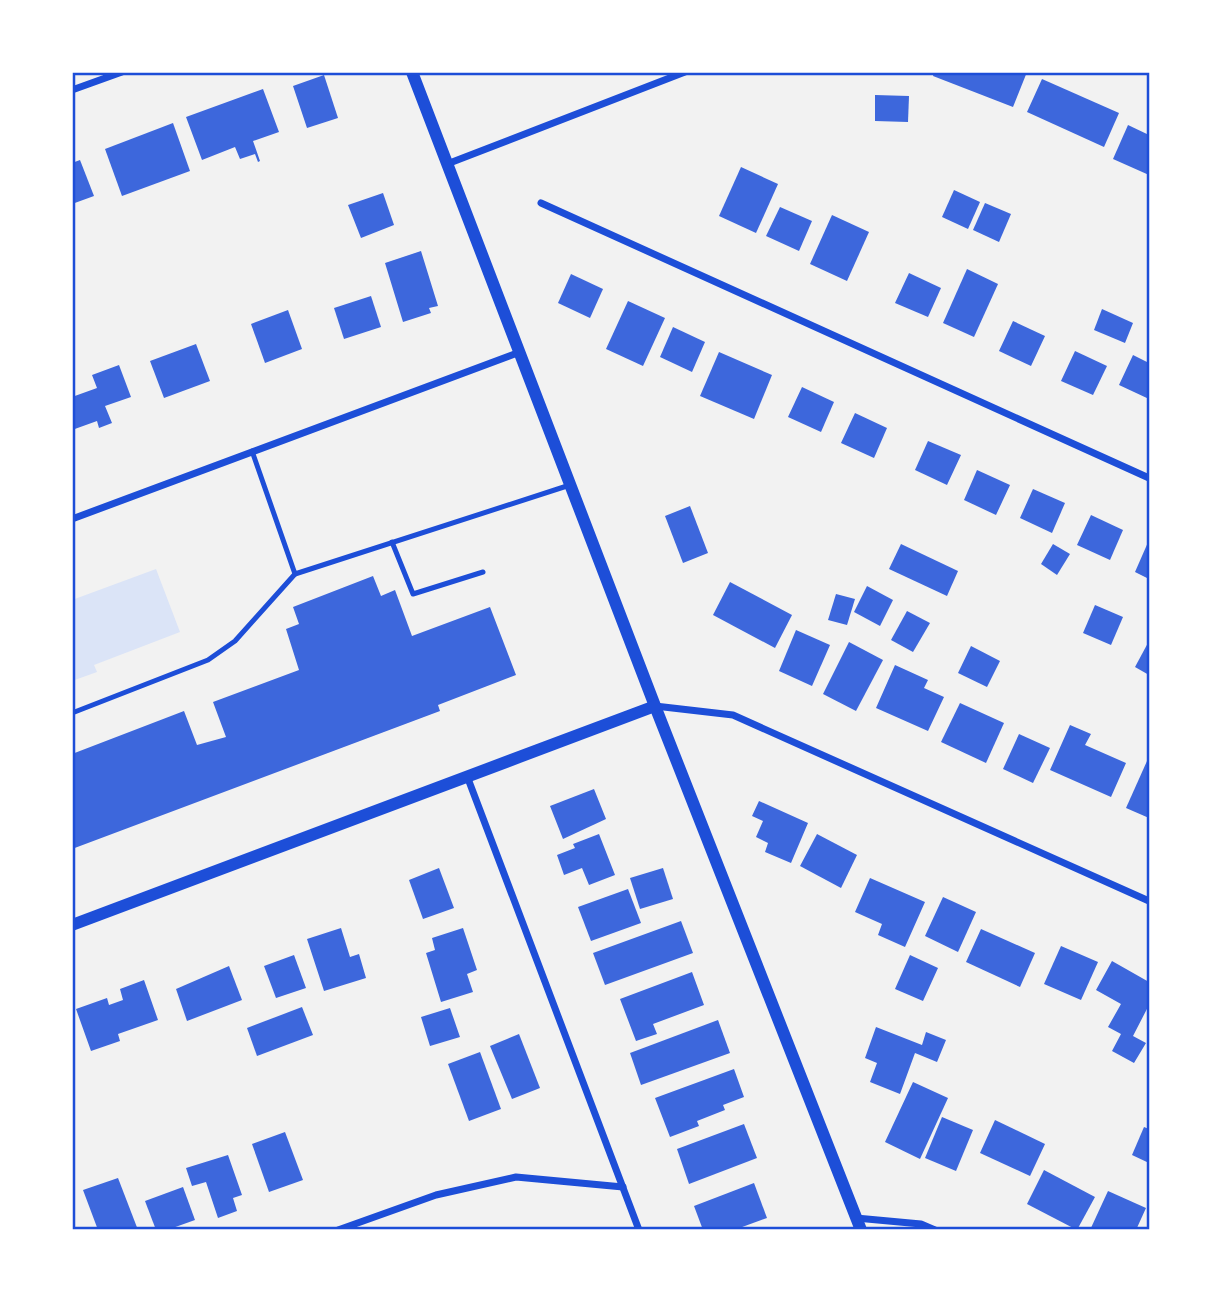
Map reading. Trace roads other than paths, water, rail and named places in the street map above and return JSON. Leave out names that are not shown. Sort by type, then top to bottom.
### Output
[{"type":"street","points":[[72,90],[122,72]]},
{"type":"street","points":[[412,72],[655,706],[859,1224],[921,1224],[935,1230]]},
{"type":"street","points":[[447,164],[685,72]]},
{"type":"street","points":[[541,202],[1149,478]]},
{"type":"street","points":[[72,519],[520,352]]},
{"type":"street","points":[[72,925],[655,706],[733,715],[1149,901]]},
{"type":"street","points":[[467,775],[639,1230]]},
{"type":"street","points":[[338,1230],[436,1195],[516,1177],[623,1187]]},
{"type":"lane","points":[[662,80],[666,72]]},
{"type":"lane","points":[[253,452],[295,573]]},
{"type":"lane","points":[[72,713],[208,660],[235,641],[295,573],[570,485]]},
{"type":"lane","points":[[392,542],[413,594],[483,572]]}]
